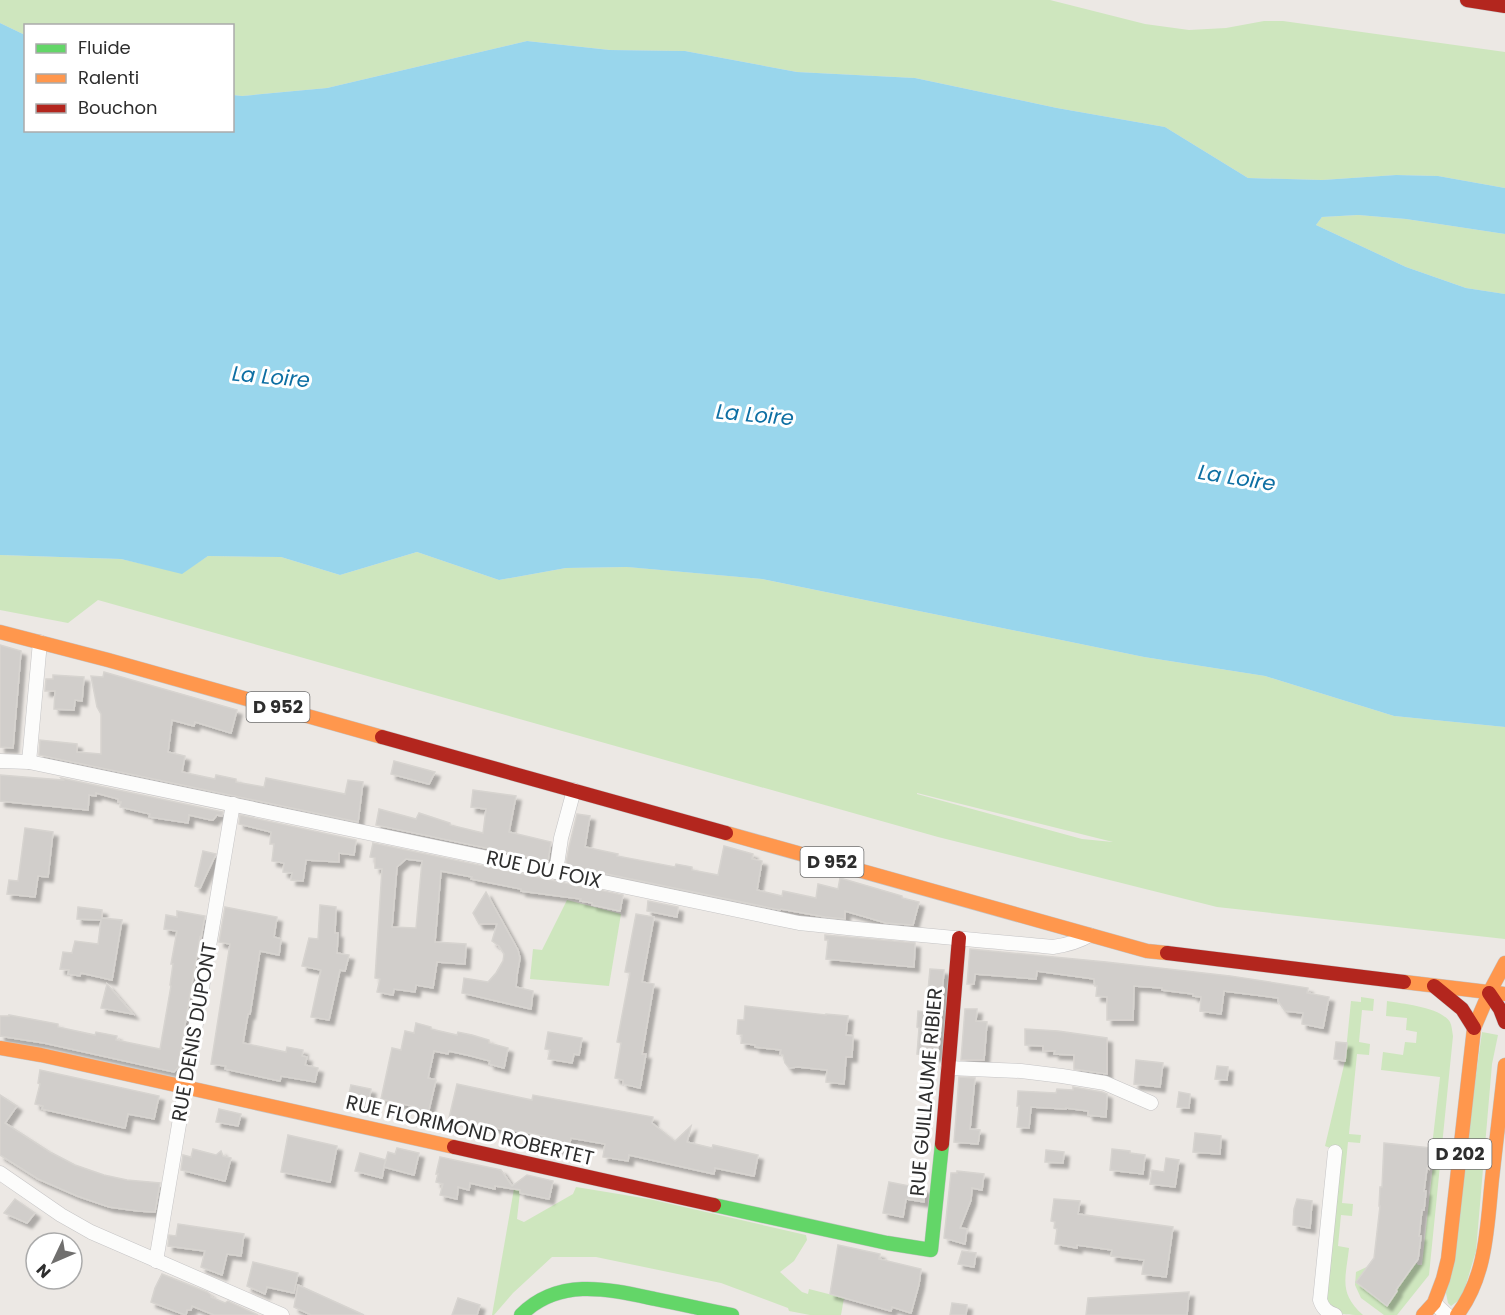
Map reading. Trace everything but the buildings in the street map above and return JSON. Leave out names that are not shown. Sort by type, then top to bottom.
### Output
[{"type":"main road","points":[[1467,0],[1505,6]]},
{"type":"main road","name":"D 952","points":[[0,632],[1147,951],[1505,994]]},
{"type":"main road","name":"RUE GUILLAUME RIBIER","points":[[931,1250],[958,938]]},
{"type":"main road","points":[[1505,963],[1489,993],[1500,1009],[1505,1022]]},
{"type":"main road","points":[[1434,986],[1462,1009],[1474,1028]]},
{"type":"main road","name":"D 202","points":[[1423,1315],[1434,1303],[1448,1259],[1474,1028],[1489,993]]},
{"type":"main road","name":"RUE FLORIMOND ROBERTET","points":[[0,1048],[41,1055],[887,1243],[931,1250]]},
{"type":"main road","name":"D 202","points":[[1457,1315],[1468,1301],[1479,1276],[1484,1251],[1505,1065]]},
{"type":"main road","points":[[521,1315],[528,1308],[557,1292],[588,1287],[732,1315]]},
{"type":"street","points":[[29,762],[40,642]]},
{"type":"street","name":"RUE DU FOIX","points":[[0,761],[29,762],[799,923],[1053,947],[1073,943],[1090,935]]},
{"type":"street","points":[[556,872],[561,838],[574,790]]},
{"type":"street","name":"RUE DENIS DUPONT","points":[[156,1261],[233,804]]},
{"type":"street","points":[[948,1068],[1021,1071],[1105,1083],[1151,1103]]},
{"type":"street","points":[[1335,1152],[1320,1300],[1322,1307],[1335,1315]]},
{"type":"street","points":[[0,1173],[61,1215],[91,1232],[282,1315]]},
{"type":"street","points":[[1434,1303],[1447,1315]]},
{"type":"green space","points":[[0,0],[1050,0],[1145,24],[1189,30],[1226,28],[1264,21],[1283,21],[1505,52],[1505,188],[1438,176],[1396,175],[1322,180],[1248,178],[1165,127],[1057,108],[915,78],[797,72],[685,51],[610,50],[527,41],[327,88],[242,96],[234,95],[234,24],[24,24],[24,35],[0,23]]},
{"type":"green space","points":[[1358,215],[1406,219],[1505,234],[1505,294],[1466,288],[1406,267],[1316,225],[1322,217]]},
{"type":"green space","points":[[417,552],[499,580],[566,568],[628,567],[762,579],[1144,657],[1265,676],[1394,716],[1505,727],[1505,939],[1217,907],[938,837],[98,600],[68,623],[0,610],[0,555],[121,559],[182,573],[208,556],[281,557],[340,575]],"holes":[[[917,793],[1113,842],[1082,839]]]},
{"type":"green space","points":[[567,900],[621,914],[609,986],[530,979],[533,949],[542,950]]},
{"type":"green space","points":[[1361,997],[1374,999],[1373,1011],[1362,1010],[1359,1042],[1370,1044],[1369,1055],[1357,1054],[1349,1134],[1361,1135],[1360,1143],[1348,1142],[1342,1203],[1353,1204],[1352,1216],[1341,1215],[1338,1246],[1349,1248],[1347,1292],[1355,1307],[1363,1315],[1349,1315],[1334,1310],[1323,1294],[1338,1151],[1325,1146],[1345,1061],[1351,1001],[1361,1002]]},
{"type":"green space","points":[[1387,1001],[1421,1007],[1438,1013],[1450,1022],[1453,1036],[1429,1275],[1397,1315],[1384,1315],[1361,1298],[1355,1285],[1356,1272],[1371,1265],[1387,1305],[1416,1263],[1422,1265],[1440,1077],[1381,1070],[1383,1052],[1403,1055],[1405,1042],[1416,1043],[1417,1032],[1406,1030],[1407,1018],[1386,1016]]},
{"type":"green space","points":[[1482,1032],[1498,1035],[1492,1064],[1476,1251],[1462,1298],[1451,1306],[1446,1293]]},
{"type":"green space","points":[[515,1183],[521,1183],[517,1219],[524,1222],[573,1194],[576,1187],[649,1199],[806,1235],[807,1240],[794,1261],[780,1272],[802,1292],[808,1294],[809,1289],[844,1298],[841,1315],[810,1315],[789,1311],[788,1308],[721,1283],[596,1257],[552,1257],[492,1315]]},
{"type":"water","name":"La Loire","points":[[0,23],[24,35],[24,132],[234,132],[234,95],[327,88],[527,41],[610,50],[685,51],[797,72],[915,78],[1057,108],[1165,127],[1248,178],[1322,180],[1396,175],[1438,176],[1505,188],[1505,234],[1406,219],[1358,215],[1322,217],[1316,225],[1406,267],[1466,288],[1505,294],[1505,727],[1394,716],[1265,676],[1144,657],[762,579],[627,567],[566,568],[499,580],[417,552],[340,575],[281,557],[208,556],[182,574],[121,559],[0,555]]},
{"type":"traffic: fast","points":[[714,1205],[887,1243],[931,1250],[942,1144]]},
{"type":"traffic: fast","points":[[521,1315],[551,1295],[585,1289],[620,1292],[732,1315]]},
{"type":"traffic: slow","points":[[0,632],[382,737]]},
{"type":"traffic: slow","points":[[726,833],[1147,951],[1167,953]]},
{"type":"traffic: slow","points":[[1423,1315],[1434,1303],[1448,1259],[1474,1028],[1505,963]]},
{"type":"traffic: slow","points":[[1404,982],[1505,994]]},
{"type":"traffic: slow","points":[[0,1048],[41,1055],[454,1147]]},
{"type":"traffic: slow","points":[[1457,1315],[1474,1284],[1484,1250],[1505,1065]]},
{"type":"traffic: jam","points":[[1467,0],[1505,6]]},
{"type":"traffic: jam","points":[[382,737],[726,833]]},
{"type":"traffic: jam","points":[[942,1144],[959,938]]},
{"type":"traffic: jam","points":[[1167,953],[1404,982]]},
{"type":"traffic: jam","points":[[1434,986],[1462,1009],[1474,1028]]},
{"type":"traffic: jam","points":[[1489,993],[1500,1009],[1505,1022]]},
{"type":"traffic: jam","points":[[454,1147],[714,1205]]}]
